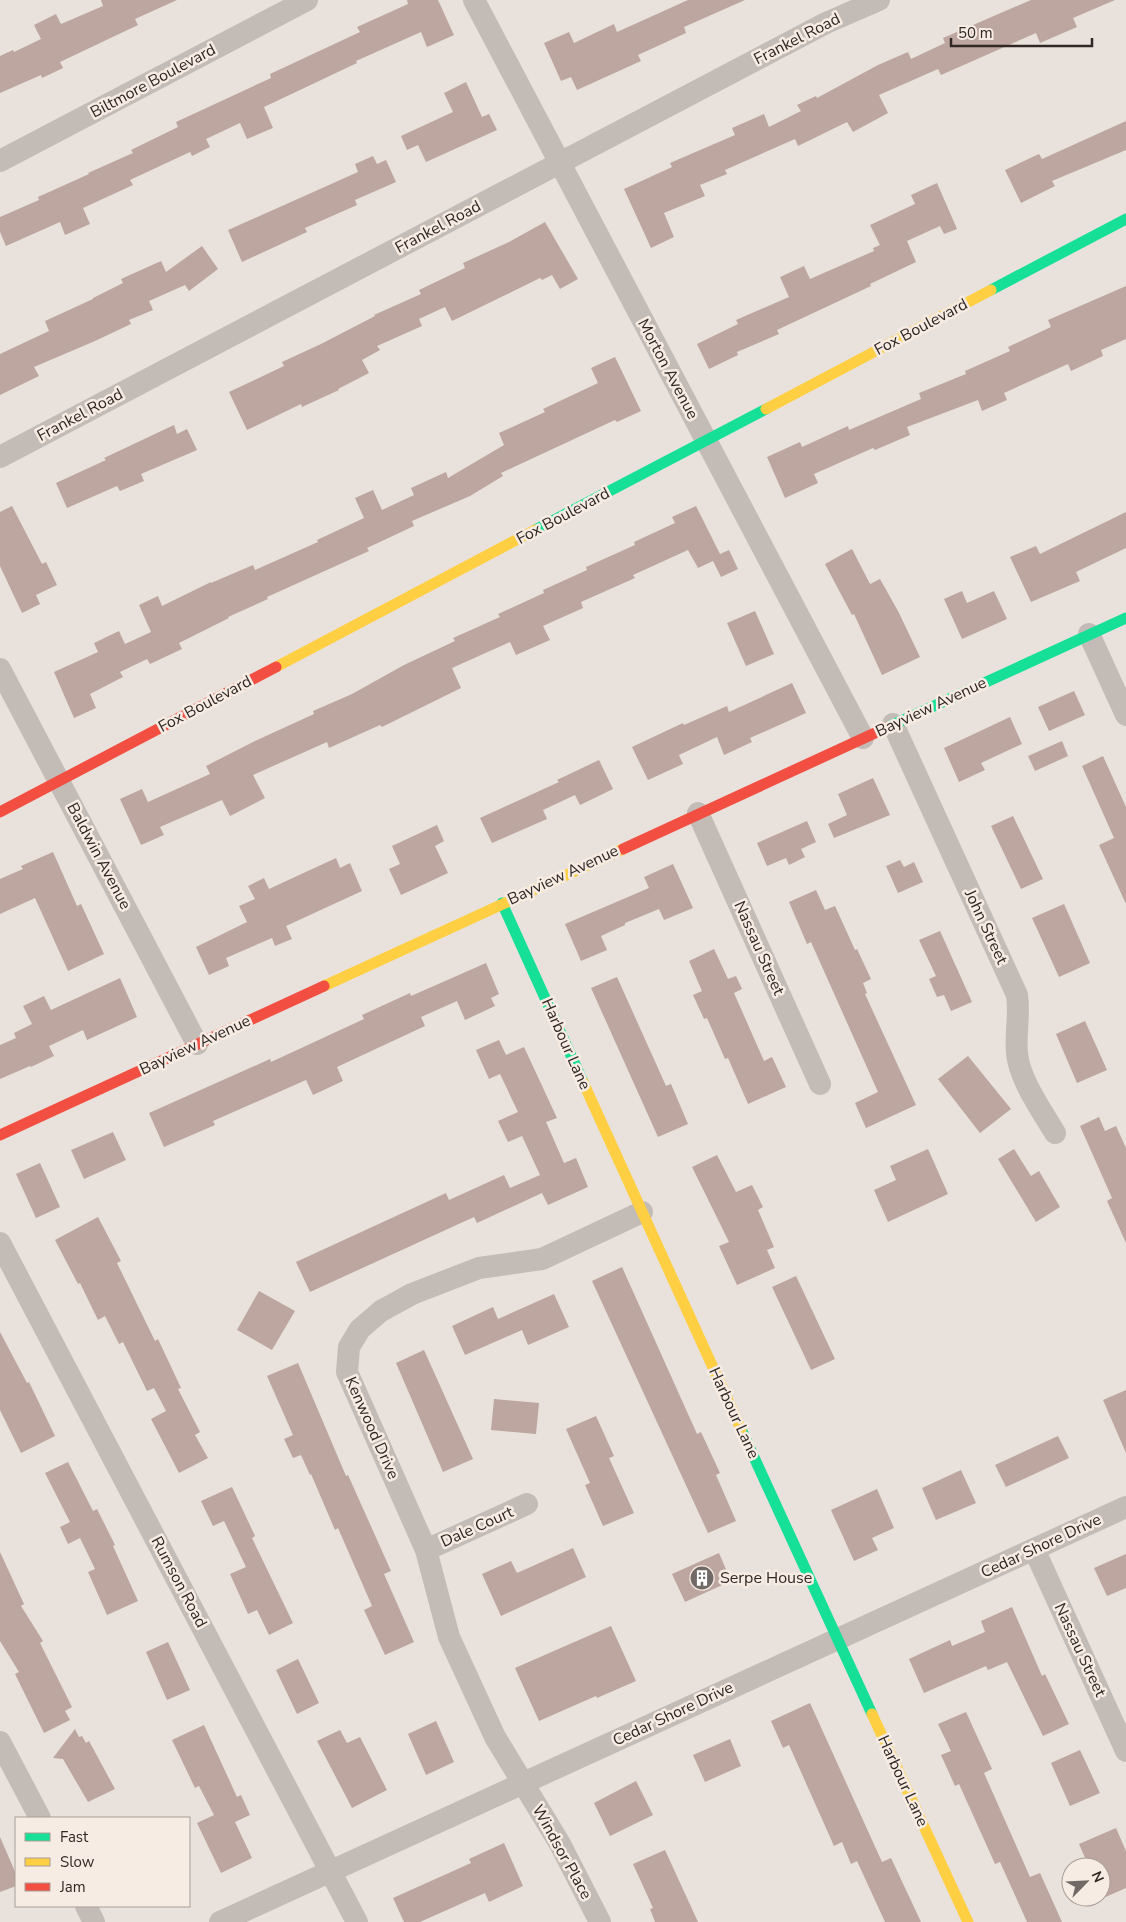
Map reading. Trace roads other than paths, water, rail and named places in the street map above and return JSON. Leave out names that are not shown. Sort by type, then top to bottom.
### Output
[{"type":"street","name":"Biltmore Boulevard","points":[[0,161],[307,0]]},
{"type":"street","name":"Morton Avenue","points":[[474,0],[863,738]]},
{"type":"street","name":"Frankel Road","points":[[0,458],[826,23],[879,0]]},
{"type":"street","name":"Fox Boulevard","points":[[0,812],[1126,219]]},
{"type":"street","name":"Bayview Avenue","points":[[0,1135],[1126,618]]},
{"type":"street","points":[[1090,634],[1126,715]]},
{"type":"street","name":"Baldwin Avenue","points":[[0,669],[197,1044]]},
{"type":"street","name":"John Street","points":[[893,724],[1017,996],[1019,1006],[1018,1062],[1028,1086],[1055,1133]]},
{"type":"street","name":"Nassau Street","points":[[698,813],[820,1084]]},
{"type":"street","name":"Harbour Lane","points":[[502,903],[968,1922]]},
{"type":"street","name":"Kenwood Drive","points":[[523,1783],[495,1737],[449,1637],[426,1550],[347,1372],[349,1347],[360,1329],[381,1310],[412,1294],[479,1268],[542,1259],[642,1212]]},
{"type":"street","name":"Rumson Road","points":[[0,1244],[357,1922]]},
{"type":"street","name":"Dale Court","points":[[426,1550],[528,1504]]},
{"type":"street","name":"Cedar Shore Drive","points":[[220,1922],[1126,1507]]},
{"type":"street","name":"Nassau Street","points":[[1034,1549],[1126,1751]]},
{"type":"street","points":[[0,1742],[39,1817]]},
{"type":"street","name":"Windsor Place","points":[[523,1783],[560,1844],[600,1922]]},
{"type":"street","points":[[86,1907],[94,1922]]},
{"type":"place","name":"Serpe House","points":[[702,1578]]}]
